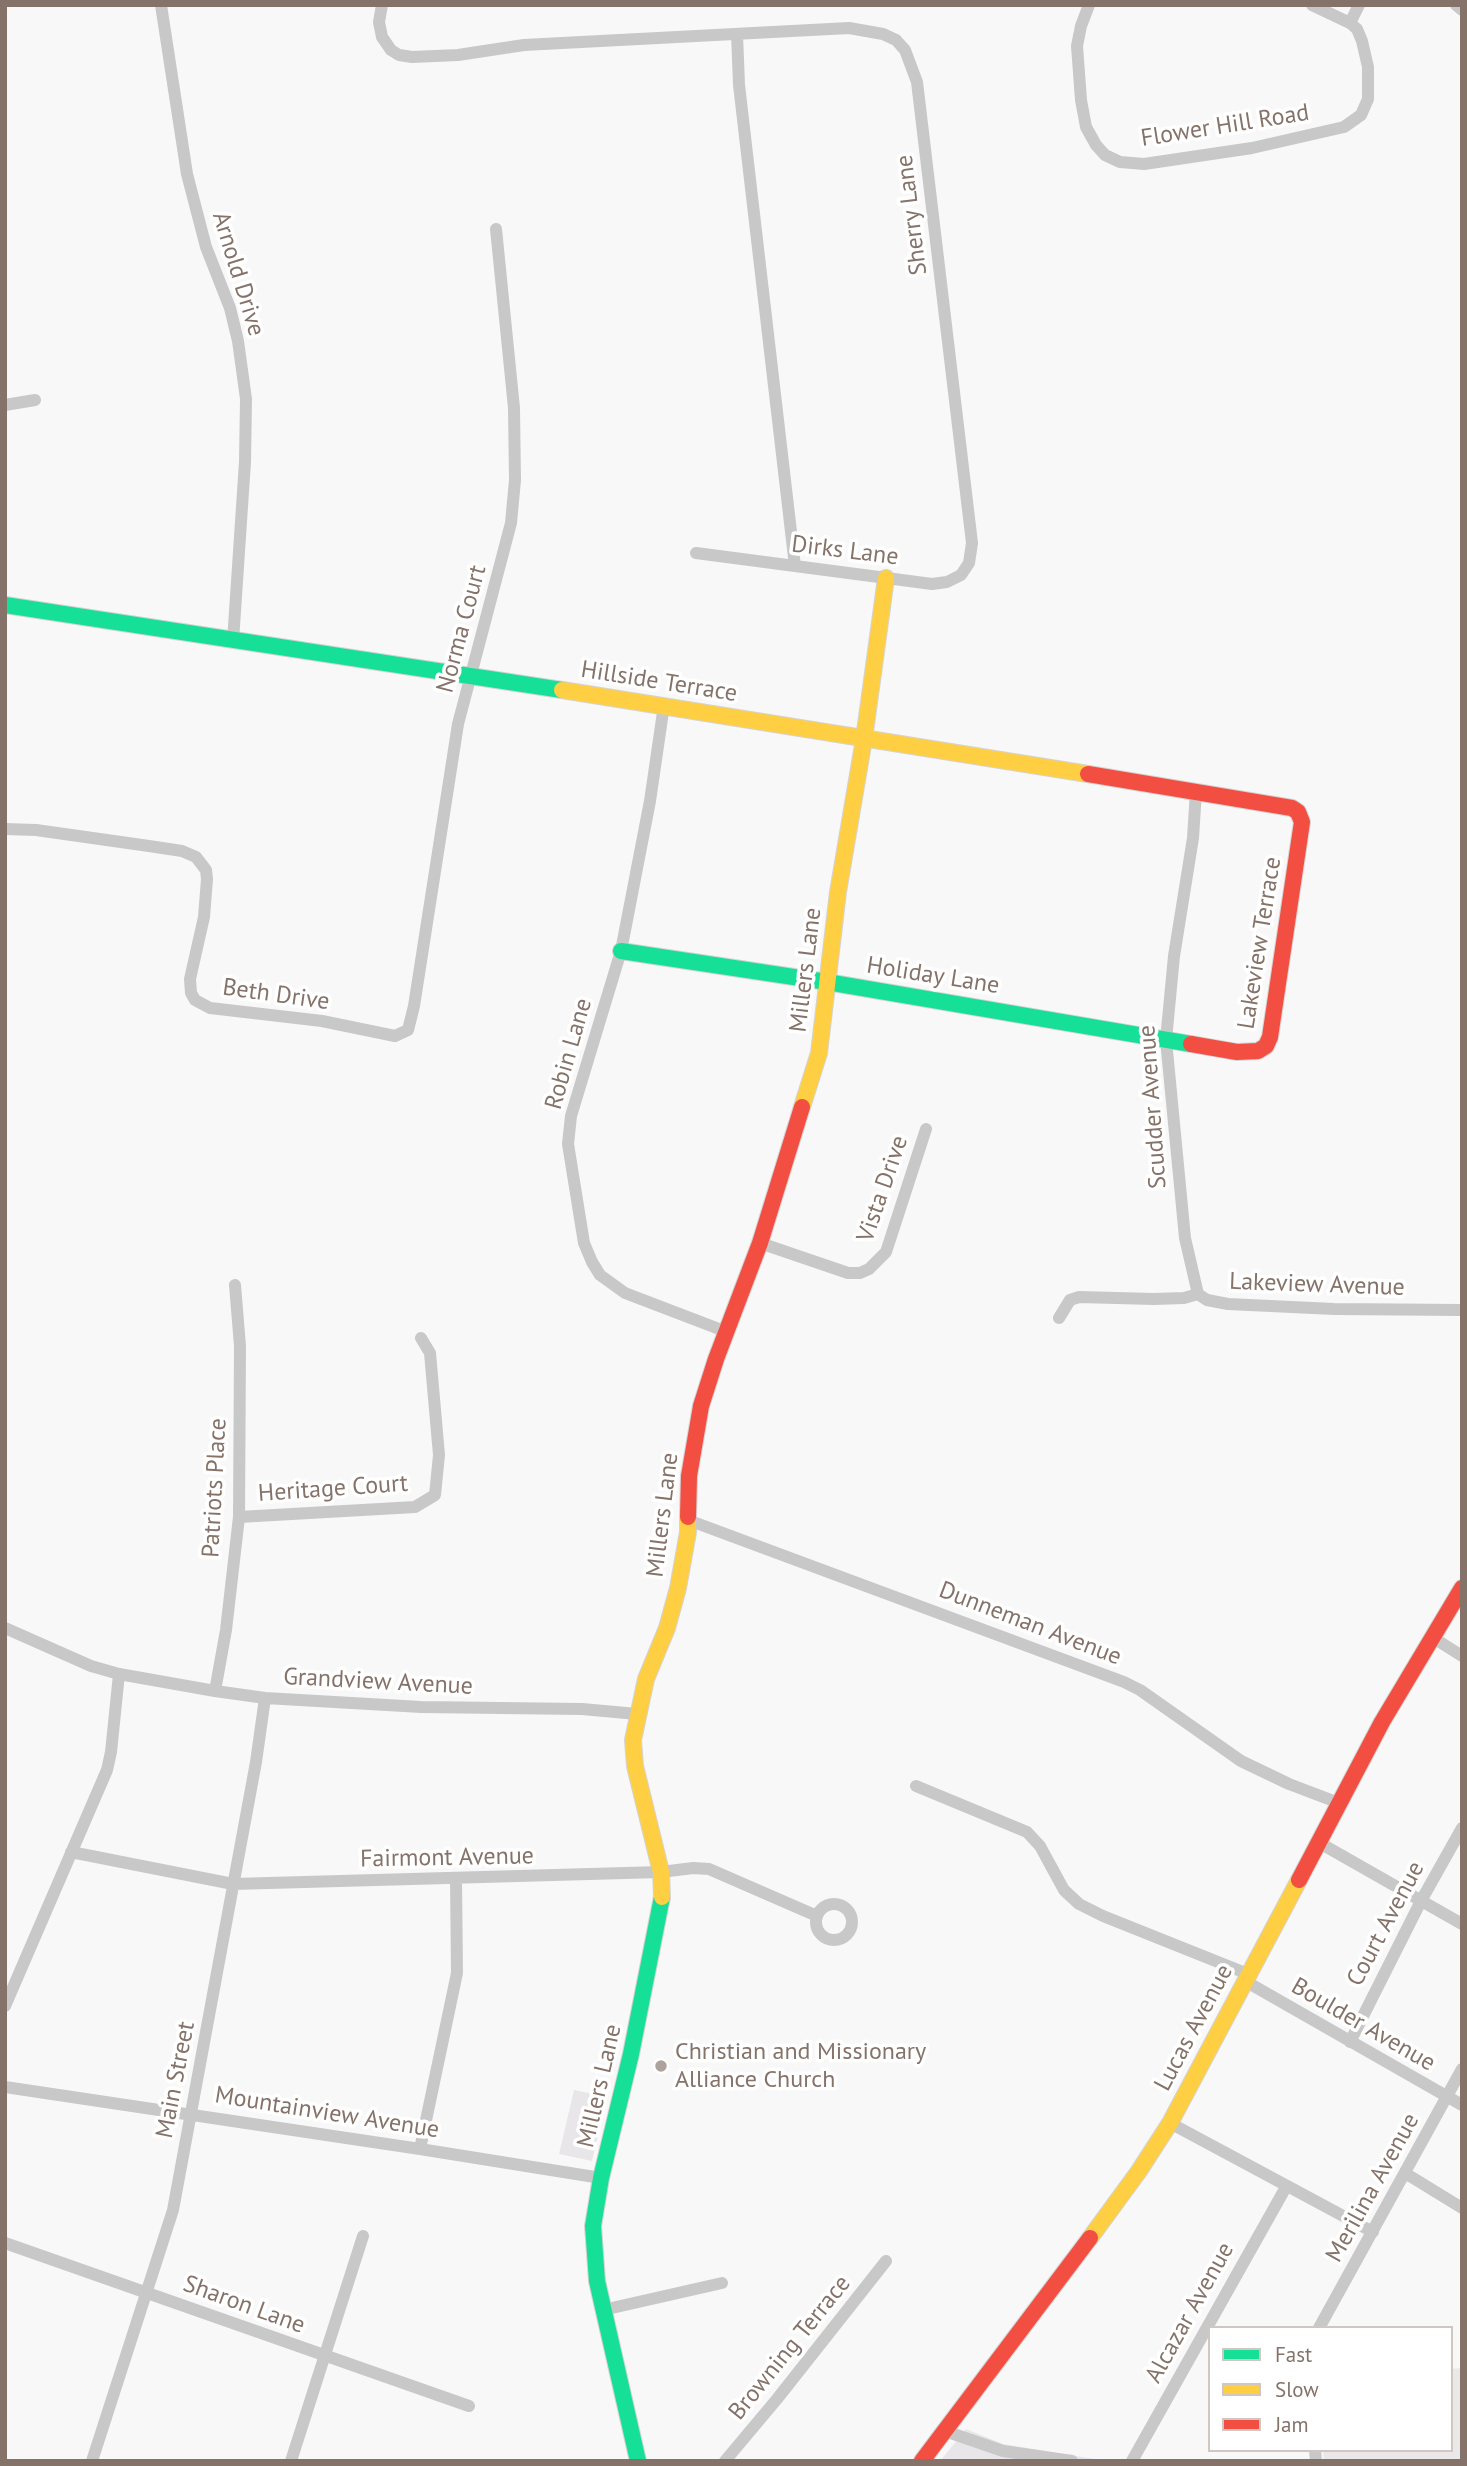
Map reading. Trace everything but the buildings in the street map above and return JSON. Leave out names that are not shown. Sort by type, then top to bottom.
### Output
[{"type":"street","name":"Arnold Drive","points":[[161,5],[187,174],[206,247],[230,308],[238,341],[246,399],[245,462],[233,641]]},
{"type":"street","name":"Sherry Lane","points":[[382,5],[379,22],[382,37],[391,50],[399,55],[412,57],[458,55],[524,45],[849,28],[883,34],[896,40],[910,58],[918,82],[972,552]]},
{"type":"street","name":"Flower Hill Road","points":[[1089,5],[1077,46],[1086,127],[1096,145],[1111,159],[1144,164],[1252,148],[1343,127],[1361,115],[1368,99],[1368,67],[1362,41],[1357,29],[1350,23]]},
{"type":"street","points":[[1312,5],[1350,23],[1359,5]]},
{"type":"street","points":[[1456,5],[1462,10]]},
{"type":"street","points":[[737,34],[739,85],[795,566]]},
{"type":"street","name":"Norma Court","points":[[401,1034],[408,1030],[414,1006],[458,724],[511,523],[515,480],[514,408],[496,229]]},
{"type":"street","points":[[5,405],[35,400]]},
{"type":"street","name":"Dirks Lane","points":[[696,553],[932,583],[947,582],[961,575],[972,552]]},
{"type":"street","name":"Millers Lane","points":[[638,2461],[603,2310],[594,2257],[593,2226],[601,2178],[656,1934],[662,1894],[661,1872],[635,1766],[633,1740],[646,1679],[667,1628],[678,1588],[688,1532],[689,1476],[701,1406],[760,1243],[819,1053],[838,892],[864,739],[886,578]]},
{"type":"street","name":"Hillside Terrace","points":[[5,606],[664,705],[1196,790],[1292,808],[1300,816]]},
{"type":"street","name":"Robin Lane","points":[[664,705],[621,951],[571,1116],[568,1144],[584,1242],[600,1276],[617,1288],[727,1332]]},
{"type":"street","name":"Scudder Avenue","points":[[1196,790],[1193,838],[1174,956],[1166,1040],[1185,1238],[1198,1294]]},
{"type":"street","name":"Lakeview Terrace","points":[[1236,1052],[1258,1051],[1266,1046],[1270,1037],[1301,837],[1300,816]]},
{"type":"street","name":"Beth Drive","points":[[5,829],[36,830],[182,851],[196,858],[206,870],[208,880],[204,917],[190,979],[191,993],[195,1000],[210,1008],[322,1021],[395,1036],[401,1034]]},
{"type":"street","name":"Holiday Lane","points":[[621,951],[827,982],[1236,1052]]},
{"type":"street","name":"Vista Drive","points":[[760,1243],[848,1273],[860,1273],[869,1269],[886,1252],[926,1129]]},
{"type":"street","name":"Patriots Place","points":[[215,1691],[226,1630],[239,1517],[240,1358],[235,1286]]},
{"type":"street","name":"Lakeview Avenue","points":[[1059,1318],[1070,1300],[1079,1297],[1154,1299],[1184,1298],[1198,1294],[1207,1300],[1228,1304],[1334,1309],[1462,1310]]},
{"type":"street","name":"Heritage Court","points":[[239,1517],[415,1507],[435,1495],[439,1455],[430,1353],[421,1338]]},
{"type":"street","name":"Dunneman Avenue","points":[[688,1520],[1124,1682],[1140,1690],[1241,1761],[1289,1784],[1339,1802]]},
{"type":"street","name":"Lucas Avenue","points":[[922,2461],[1044,2302],[1139,2171],[1170,2123],[1339,1802],[1462,1587]]},
{"type":"street","name":"Grandview Avenue","points":[[5,1628],[91,1666],[119,1674],[265,1698],[421,1707],[582,1709],[637,1714]]},
{"type":"street","points":[[1432,1637],[1462,1656]]},
{"type":"street","points":[[5,2006],[107,1770],[119,1674]]},
{"type":"street","name":"Main Street","points":[[92,2461],[173,2210],[256,1762],[265,1698]]},
{"type":"street","name":"Boulder Avenue","points":[[916,1786],[1027,1832],[1040,1846],[1064,1890],[1079,1904],[1246,1978],[1350,2042],[1462,2105]]},
{"type":"street","name":"Court Avenue","points":[[1350,2042],[1421,1900],[1462,1828]]},
{"type":"street","points":[[1318,1842],[1462,1924]]},
{"type":"street","name":"Fairmont Avenue","points":[[71,1852],[233,1884],[709,1869],[817,1916]]},
{"type":"street","points":[[420,2148],[457,1973],[456,1879]]},
{"type":"street","name":"Merilina Avenue","points":[[1320,2326],[1462,2068]]},
{"type":"street","name":"Mountainview Avenue","points":[[5,2087],[191,2113],[601,2178]]},
{"type":"street","points":[[1170,2123],[1373,2232]]},
{"type":"street","points":[[1405,2173],[1462,2208]]},
{"type":"street","name":"Alcazar Avenue","points":[[1132,2461],[1286,2187]]},
{"type":"street","points":[[291,2461],[363,2236]]},
{"type":"street","name":"Sharon Lane","points":[[5,2242],[469,2406]]},
{"type":"street","name":"Browning Terrace","points":[[725,2461],[778,2399],[886,2261]]},
{"type":"street","points":[[603,2310],[722,2283]]},
{"type":"street","points":[[946,2431],[1003,2451],[1072,2461]]},
{"type":"shaded area","points":[[574,2090],[607,2097],[592,2161],[559,2154]]},
{"type":"shaded area","points":[[1462,2368],[1462,2461],[1324,2461],[1323,2452],[1453,2452],[1453,2369]]},
{"type":"shaded area","points":[[966,2429],[1003,2444],[1107,2461],[940,2461]]},
{"type":"traffic: fast","points":[[5,605],[562,690]]},
{"type":"traffic: fast","points":[[621,951],[827,982],[1191,1044]]},
{"type":"traffic: fast","points":[[638,2461],[597,2281],[593,2226],[662,1897]]},
{"type":"traffic: slow","points":[[802,1107],[819,1053],[838,892],[864,739],[886,578]]},
{"type":"traffic: slow","points":[[562,690],[1088,774]]},
{"type":"traffic: slow","points":[[662,1897],[661,1872],[635,1766],[633,1740],[646,1679],[667,1628],[678,1588],[688,1517]]},
{"type":"traffic: slow","points":[[1090,2238],[1170,2123],[1299,1880]]},
{"type":"traffic: jam","points":[[1088,774],[1292,808],[1298,812],[1302,822],[1270,1037],[1266,1046],[1258,1051],[1237,1052],[1191,1044]]},
{"type":"traffic: jam","points":[[688,1517],[689,1476],[701,1406],[760,1243],[802,1107]]},
{"type":"traffic: jam","points":[[1299,1880],[1382,1722],[1462,1588]]},
{"type":"traffic: jam","points":[[922,2461],[1090,2238]]},
{"type":"place","name":"Christian and Missionary Alliance Church","points":[[661,2066]]}]
